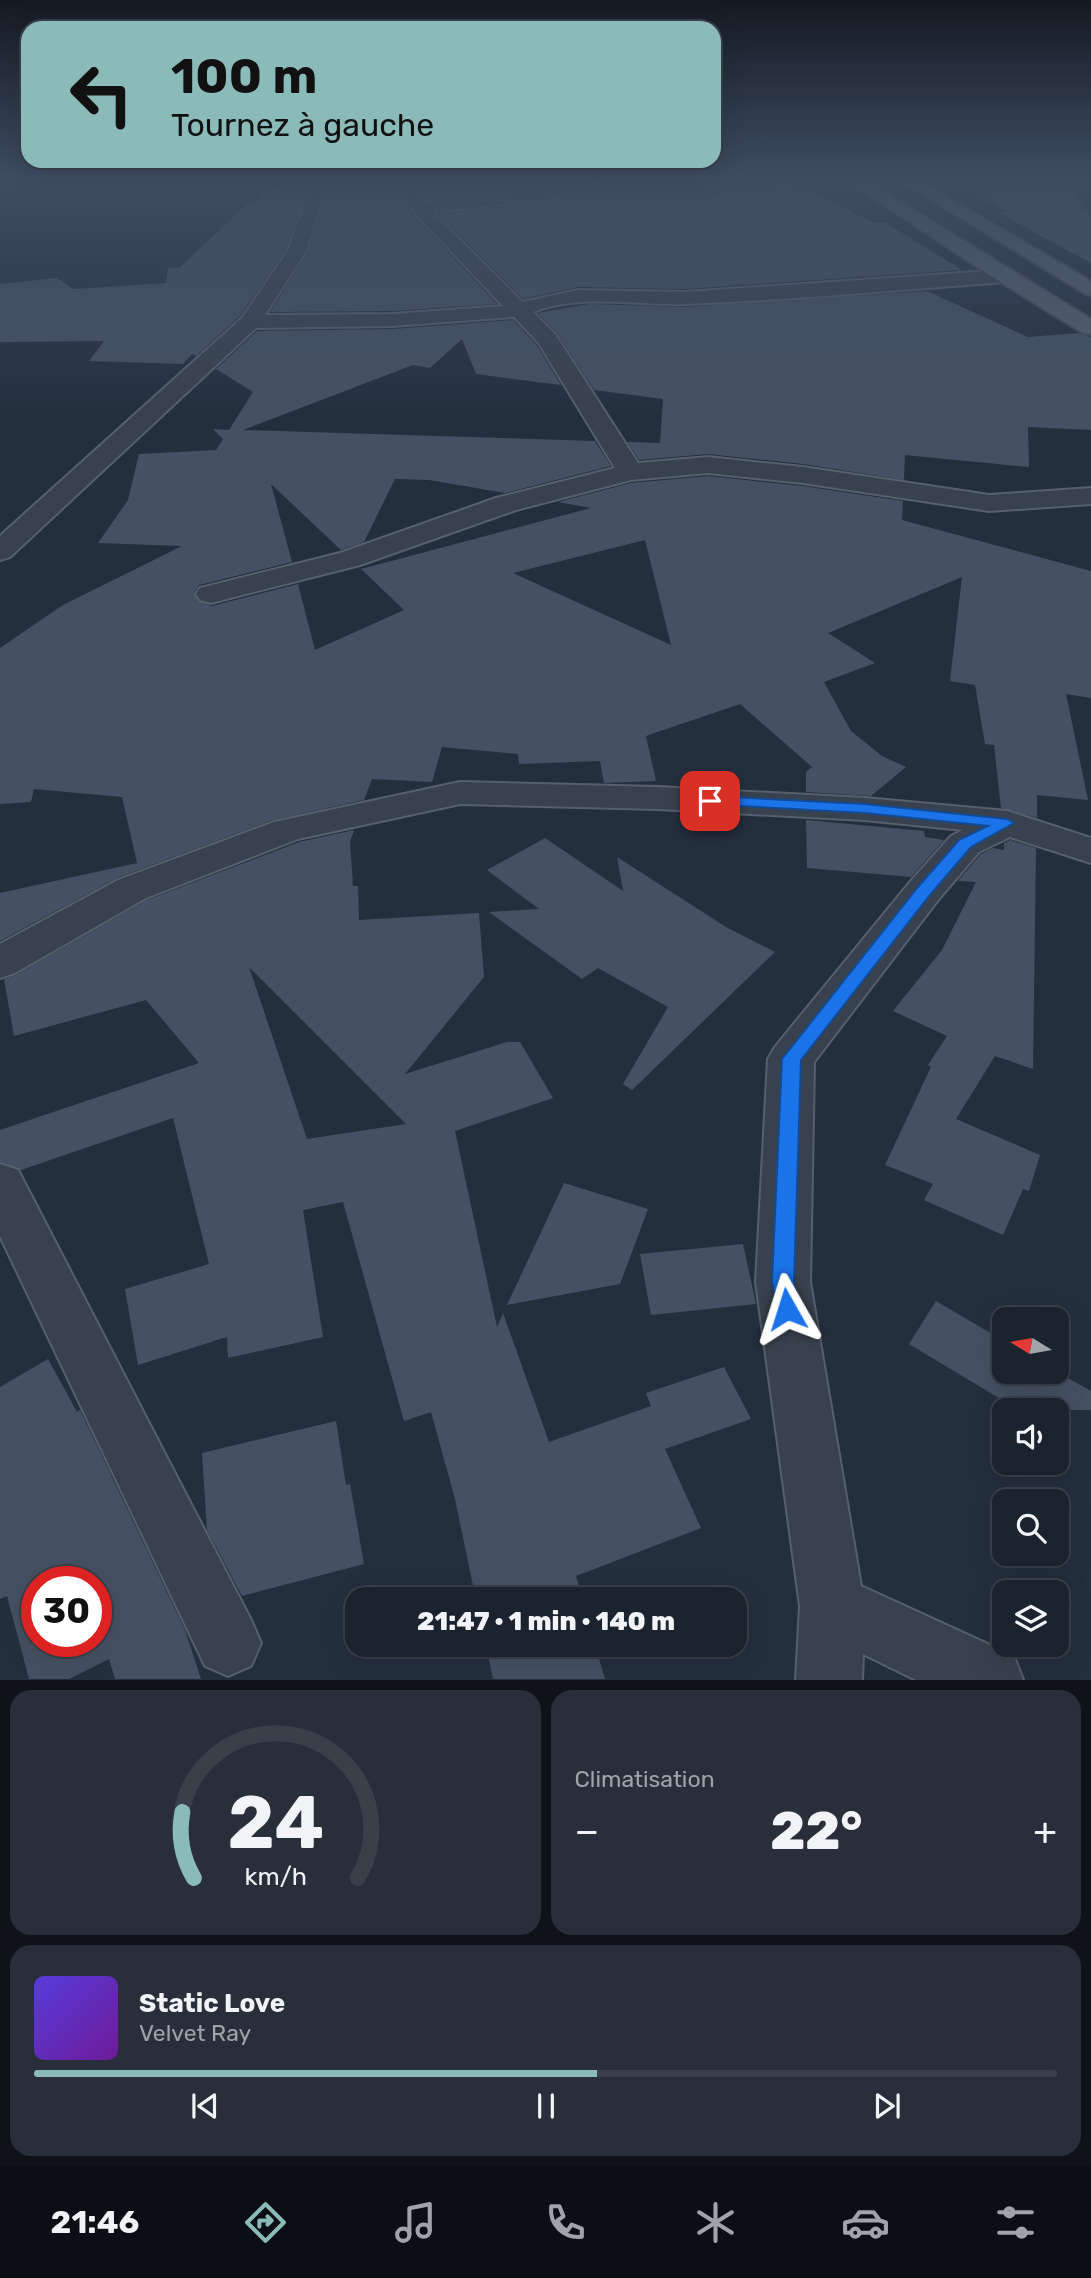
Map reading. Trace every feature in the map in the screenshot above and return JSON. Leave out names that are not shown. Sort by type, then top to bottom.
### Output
[{"type":"main road","points":[[976,258],[1091,328]]},
{"type":"main road","points":[[1008,258],[1091,309]]},
{"type":"main road","points":[[1041,258],[1091,289]]},
{"type":"main road","points":[[1069,258],[1091,271]]},
{"type":"street","points":[[0,551],[250,322],[292,258]]},
{"type":"street","points":[[467,258],[547,340],[630,472]]},
{"type":"street","points":[[250,322],[393,320],[517,312],[534,303],[594,296],[680,298],[1004,276]]},
{"type":"street","points":[[211,594],[350,559],[506,504],[630,472],[708,465],[803,475],[989,503],[1091,496]]},
{"type":"street","points":[[0,963],[132,889],[287,830],[460,793],[658,798],[838,807],[1007,823],[1091,851]]},
{"type":"street","points":[[829,1679],[832,1606],[783,1282],[791,1059],[924,891],[965,844],[1007,823]]},
{"type":"street","points":[[0,1184],[228,1643]]},
{"type":"street","points":[[832,1606],[990,1679]]},
{"type":"building","points":[[189,258],[280,258],[240,316],[196,356],[192,354],[183,364],[89,361],[104,341],[0,342],[0,284],[57,278],[73,289],[166,283],[168,268],[180,267]]},
{"type":"building","points":[[304,258],[454,258],[497,304],[393,311],[270,312]]},
{"type":"building","points":[[483,258],[943,258],[962,270],[685,289],[578,287],[523,299]]},
{"type":"building","points":[[927,291],[1028,337],[1079,333],[1091,337],[1091,430],[1028,427],[1029,467],[905,455],[904,480],[803,464],[708,454],[639,460],[627,442],[660,443],[663,399],[594,390],[557,333],[538,313],[589,304],[686,307]]},
{"type":"building","points":[[513,320],[536,344],[561,385],[476,374],[462,339],[430,368],[413,365],[243,430],[595,441],[611,466],[505,493],[429,480],[395,479],[364,542],[341,550],[271,484],[292,562],[199,585],[194,593],[198,601],[212,606],[298,584],[315,650],[404,610],[361,569],[591,508],[558,502],[631,483],[708,476],[803,486],[903,501],[902,520],[1091,571],[1091,698],[1066,694],[1088,800],[1037,795],[1037,818],[1001,808],[994,745],[985,744],[975,685],[950,681],[962,577],[828,633],[875,663],[824,682],[851,731],[882,756],[906,767],[871,796],[806,792],[806,772],[812,767],[740,704],[646,736],[656,781],[604,783],[600,761],[519,764],[518,754],[442,747],[432,782],[372,779],[364,800],[273,820],[117,878],[0,941],[0,893],[137,863],[122,797],[34,789],[31,802],[0,804],[0,648],[63,605],[182,546],[98,543],[128,500],[139,454],[216,450],[223,439],[213,429],[229,430],[253,392],[216,369],[257,331],[393,329]],"holes":[[[645,540],[671,645],[513,573]]]},
{"type":"building","points":[[806,820],[924,831],[925,837],[944,840],[911,877],[807,868]]},
{"type":"building","points":[[354,830],[350,842],[353,886],[358,886],[359,920],[479,913],[484,977],[405,1074],[507,1042],[520,1042],[553,1098],[455,1131],[497,1327],[503,1313],[549,1442],[651,1406],[646,1393],[724,1367],[751,1419],[665,1449],[701,1528],[576,1576],[579,1587],[473,1587],[455,1499],[431,1412],[404,1421],[343,1202],[303,1210],[323,1337],[228,1358],[227,1337],[138,1365],[125,1289],[209,1264],[173,1118],[21,1170],[0,1162],[0,1130],[199,1063],[146,1000],[14,1036],[4,979],[16,975],[147,900],[299,842]],"holes":[[[249,967],[406,1124],[307,1139]]]},
{"type":"building","points":[[545,838],[623,891],[617,857],[726,927],[775,952],[632,1090],[623,1084],[668,1007],[598,968],[582,979],[489,912],[539,909],[487,870]]},
{"type":"building","points":[[1010,840],[1036,848],[1033,1069],[995,1056],[956,1119],[1040,1155],[1029,1191],[1023,1189],[1003,1235],[924,1200],[933,1184],[885,1165],[931,1067],[928,1065],[947,1036],[893,1011],[942,950],[976,882],[958,881],[981,854],[993,848],[1004,850],[1004,843]]},
{"type":"building","points":[[564,1183],[648,1209],[620,1284],[507,1305]]},
{"type":"building","points":[[743,1244],[756,1304],[651,1315],[640,1254]]},
{"type":"building","points":[[936,1301],[992,1334],[992,1384],[1069,1384],[1069,1379],[1091,1391],[1091,1410],[1069,1410],[1069,1398],[999,1398],[909,1344]]},
{"type":"building","points":[[48,1359],[77,1412],[80,1410],[185,1630],[201,1679],[115,1679],[109,1659],[69,1679],[29,1679],[23,1657],[112,1657],[112,1566],[21,1566],[21,1649],[7,1596],[0,1599],[0,1387]]},
{"type":"building","points":[[336,1421],[346,1485],[350,1484],[364,1564],[242,1596],[207,1530],[202,1453]]},
{"type":"building","points":[[488,1657],[599,1657],[605,1679],[493,1679]]},
{"type":"route","points":[[710,801],[865,809],[1007,823],[965,844],[924,891],[791,1059],[783,1282],[787,1309]]}]
